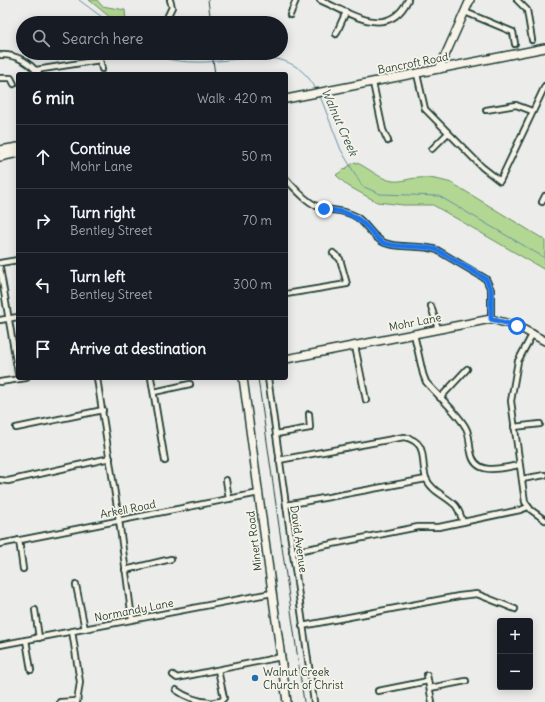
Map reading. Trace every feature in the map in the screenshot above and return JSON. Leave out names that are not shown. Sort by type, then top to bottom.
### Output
[{"type":"street","points":[[168,16],[172,8],[170,0]]},
{"type":"street","points":[[290,15],[296,0]]},
{"type":"street","points":[[320,0],[371,22],[388,22],[405,7],[408,0]]},
{"type":"street","points":[[439,70],[470,0]]},
{"type":"street","points":[[517,0],[527,10],[532,40]]},
{"type":"street","points":[[336,34],[346,12]]},
{"type":"street","points":[[465,12],[513,32],[515,44]]},
{"type":"street","name":"Bancroft Road","points":[[288,98],[309,93],[373,83],[545,48]]},
{"type":"street","points":[[0,56],[7,55],[16,57]]},
{"type":"street","points":[[22,60],[38,72],[100,60],[102,69]]},
{"type":"street","points":[[417,74],[425,109],[482,168],[500,181],[545,86]]},
{"type":"street","points":[[0,78],[11,78],[14,84]]},
{"type":"street","points":[[373,83],[383,130],[388,141]]},
{"type":"street","points":[[486,110],[516,105],[532,111]]},
{"type":"street","points":[[432,149],[448,133]]},
{"type":"street","points":[[0,150],[16,147]]},
{"type":"street","points":[[0,157],[16,153]]},
{"type":"street","points":[[288,181],[317,206],[324,209],[343,211],[356,217],[376,238],[383,242],[390,244],[428,247],[437,250],[486,279],[491,290],[491,319]]},
{"type":"street","points":[[542,202],[545,196]]},
{"type":"street","points":[[288,294],[347,284],[340,259],[333,254]]},
{"type":"street","points":[[0,263],[16,260]]},
{"type":"street","points":[[0,268],[16,361]]},
{"type":"street","points":[[431,306],[438,329]]},
{"type":"street","points":[[0,320],[16,317]]},
{"type":"street","name":"Mohr Lane","points":[[288,359],[491,319],[517,326],[533,333],[545,341]]},
{"type":"street","points":[[533,333],[518,361],[511,401],[519,465],[528,507],[545,520]]},
{"type":"street","points":[[414,334],[422,374],[426,382],[467,430],[471,455],[476,465],[483,469],[493,470],[519,465]]},
{"type":"street","points":[[355,346],[366,400]]},
{"type":"street","points":[[440,398],[467,369]]},
{"type":"street","points":[[0,382],[16,379]]},
{"type":"street","points":[[97,380],[119,520],[132,619]]},
{"type":"street","points":[[151,380],[165,461]]},
{"type":"street","name":"Minert Road","points":[[243,380],[287,702]]},
{"type":"street","name":"David Avenue","points":[[268,380],[314,702]]},
{"type":"street","points":[[154,392],[190,384]]},
{"type":"street","points":[[16,428],[103,410]]},
{"type":"street","points":[[276,434],[310,428],[309,414]]},
{"type":"street","points":[[514,427],[540,424]]},
{"type":"street","points":[[279,460],[404,436],[413,438],[423,452],[426,479],[435,490],[456,506],[463,522]]},
{"type":"street","points":[[0,480],[14,480],[42,472],[110,458]]},
{"type":"street","points":[[522,479],[545,475]]},
{"type":"street","points":[[286,505],[426,479]]},
{"type":"street","points":[[226,480],[229,499]]},
{"type":"street","name":"Arkell Road","points":[[0,544],[259,493]]},
{"type":"street","points":[[292,552],[418,528],[439,527],[528,507]]},
{"type":"street","points":[[19,540],[23,569]]},
{"type":"street","points":[[125,570],[171,559]]},
{"type":"street","points":[[76,585],[85,629]]},
{"type":"street","name":"Normandy Lane","points":[[0,645],[272,593]]},
{"type":"street","points":[[302,626],[459,596],[477,594],[515,609]]},
{"type":"street","points":[[35,610],[39,638]]},
{"type":"street","points":[[60,702],[77,702],[80,682],[72,631]]},
{"type":"street","points":[[26,640],[31,670]]},
{"type":"street","points":[[173,675],[178,678],[281,657]]},
{"type":"street","points":[[214,702],[221,701],[224,698],[218,670]]},
{"type":"street","points":[[427,675],[432,702]]},
{"type":"street","points":[[378,691],[428,681]]},
{"type":"street","points":[[430,688],[466,681]]},
{"type":"street","points":[[176,690],[183,695],[199,701],[209,702]]},
{"type":"green space","points":[[89,0],[97,0],[102,6],[125,10],[126,16],[108,16]]},
{"type":"green space","points":[[355,162],[388,180],[400,181],[415,178],[427,178],[452,183],[545,240],[545,270],[433,205],[403,205],[377,202],[348,186],[336,175]]},
{"type":"waterway","name":"Walnut Creek","points":[[79,0],[101,16]]},
{"type":"waterway","name":"Walnut Creek","points":[[173,60],[188,62],[228,60]]},
{"type":"waterway","name":"Walnut Creek","points":[[280,60],[291,64],[305,74],[316,89]]},
{"type":"waterway","name":"Walnut Creek","points":[[320,96],[341,150],[362,186],[380,194],[439,196],[545,258]]},
{"type":"railway","points":[[208,0],[210,16]]},
{"type":"railway","points":[[213,60],[215,72]]},
{"type":"railway","points":[[258,380],[304,702]]},
{"type":"place","name":"Walnut Creek Church of Christ","points":[[255,678]]},
{"type":"route","points":[[324,209],[349,213],[361,221],[376,238],[383,242],[390,244],[428,247],[437,250],[486,279],[491,290],[491,319],[517,326]]}]
